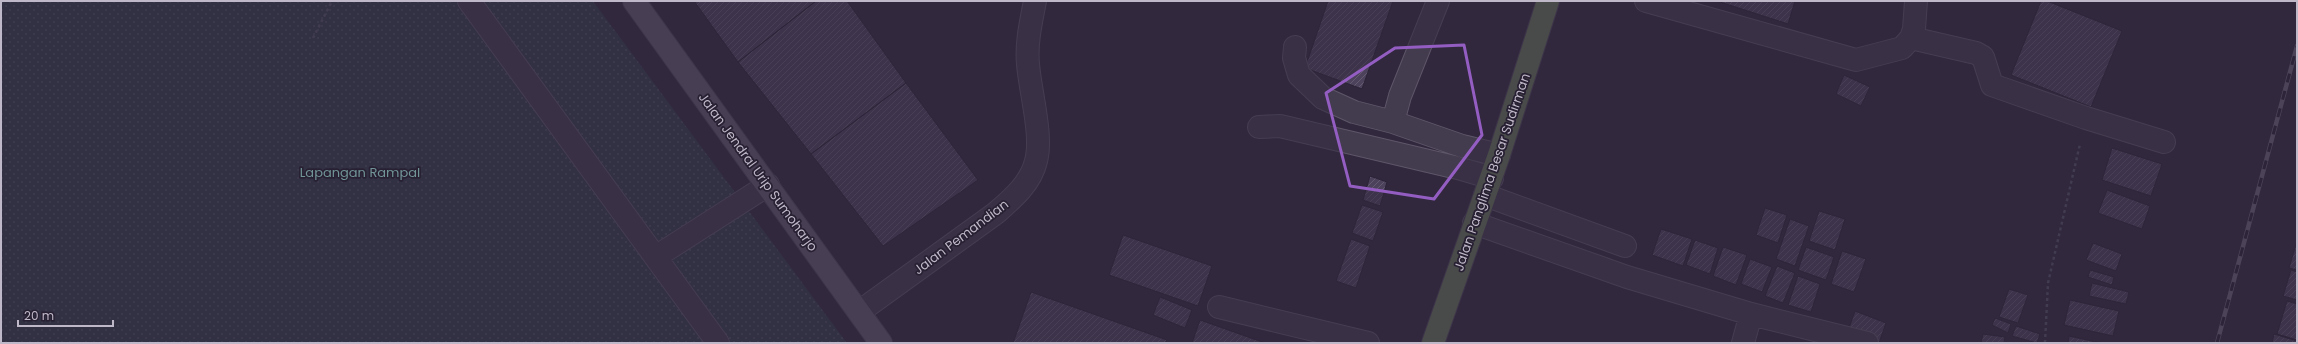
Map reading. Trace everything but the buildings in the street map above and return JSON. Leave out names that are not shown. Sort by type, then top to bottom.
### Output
[{"type":"highway","name":"Jalan Panglima Besar Sudirman","points":[[1433,343],[1499,155],[1548,1]]},
{"type":"main road","name":"Jalan Jendral Urip Sumoharjo","points":[[634,1],[881,343]]},
{"type":"street","points":[[469,1],[657,256],[718,343]]},
{"type":"street","name":"Jalan Pemandian","points":[[859,312],[996,213],[1015,197],[1028,180],[1036,161],[1038,144],[1028,63],[1029,29],[1036,1]]},
{"type":"street","points":[[1393,122],[1400,96],[1438,1]]},
{"type":"street","points":[[1646,1],[1856,60],[1902,48],[1911,38],[1914,29],[1916,1]]},
{"type":"street","points":[[1911,38],[1976,53],[1983,57],[1992,85],[2086,118],[2164,142]]},
{"type":"street","points":[[1295,47],[1294,58],[1299,75],[1323,98],[1354,112],[1393,122],[1462,146],[1499,155]]},
{"type":"street","points":[[1259,126],[1287,127],[1488,186],[1625,246]]},
{"type":"street","points":[[657,256],[768,185]]},
{"type":"street","points":[[1474,223],[1627,277],[1751,314],[1867,343]]},
{"type":"street","points":[[1219,307],[1368,343]]},
{"type":"street","points":[[1743,343],[1751,314]]},
{"type":"path","points":[[313,38],[332,1]]},
{"type":"path","points":[[2045,343],[2048,283],[2086,118]]},
{"type":"highlighted area","points":[[1464,45],[1482,135],[1434,199],[1350,186],[1326,93],[1395,48]]},
{"type":"green space","name":"Lapangan Rampal","points":[[1,1],[593,1],[847,343],[1,343]]},
{"type":"railway","points":[[2217,343],[2297,46]]}]
